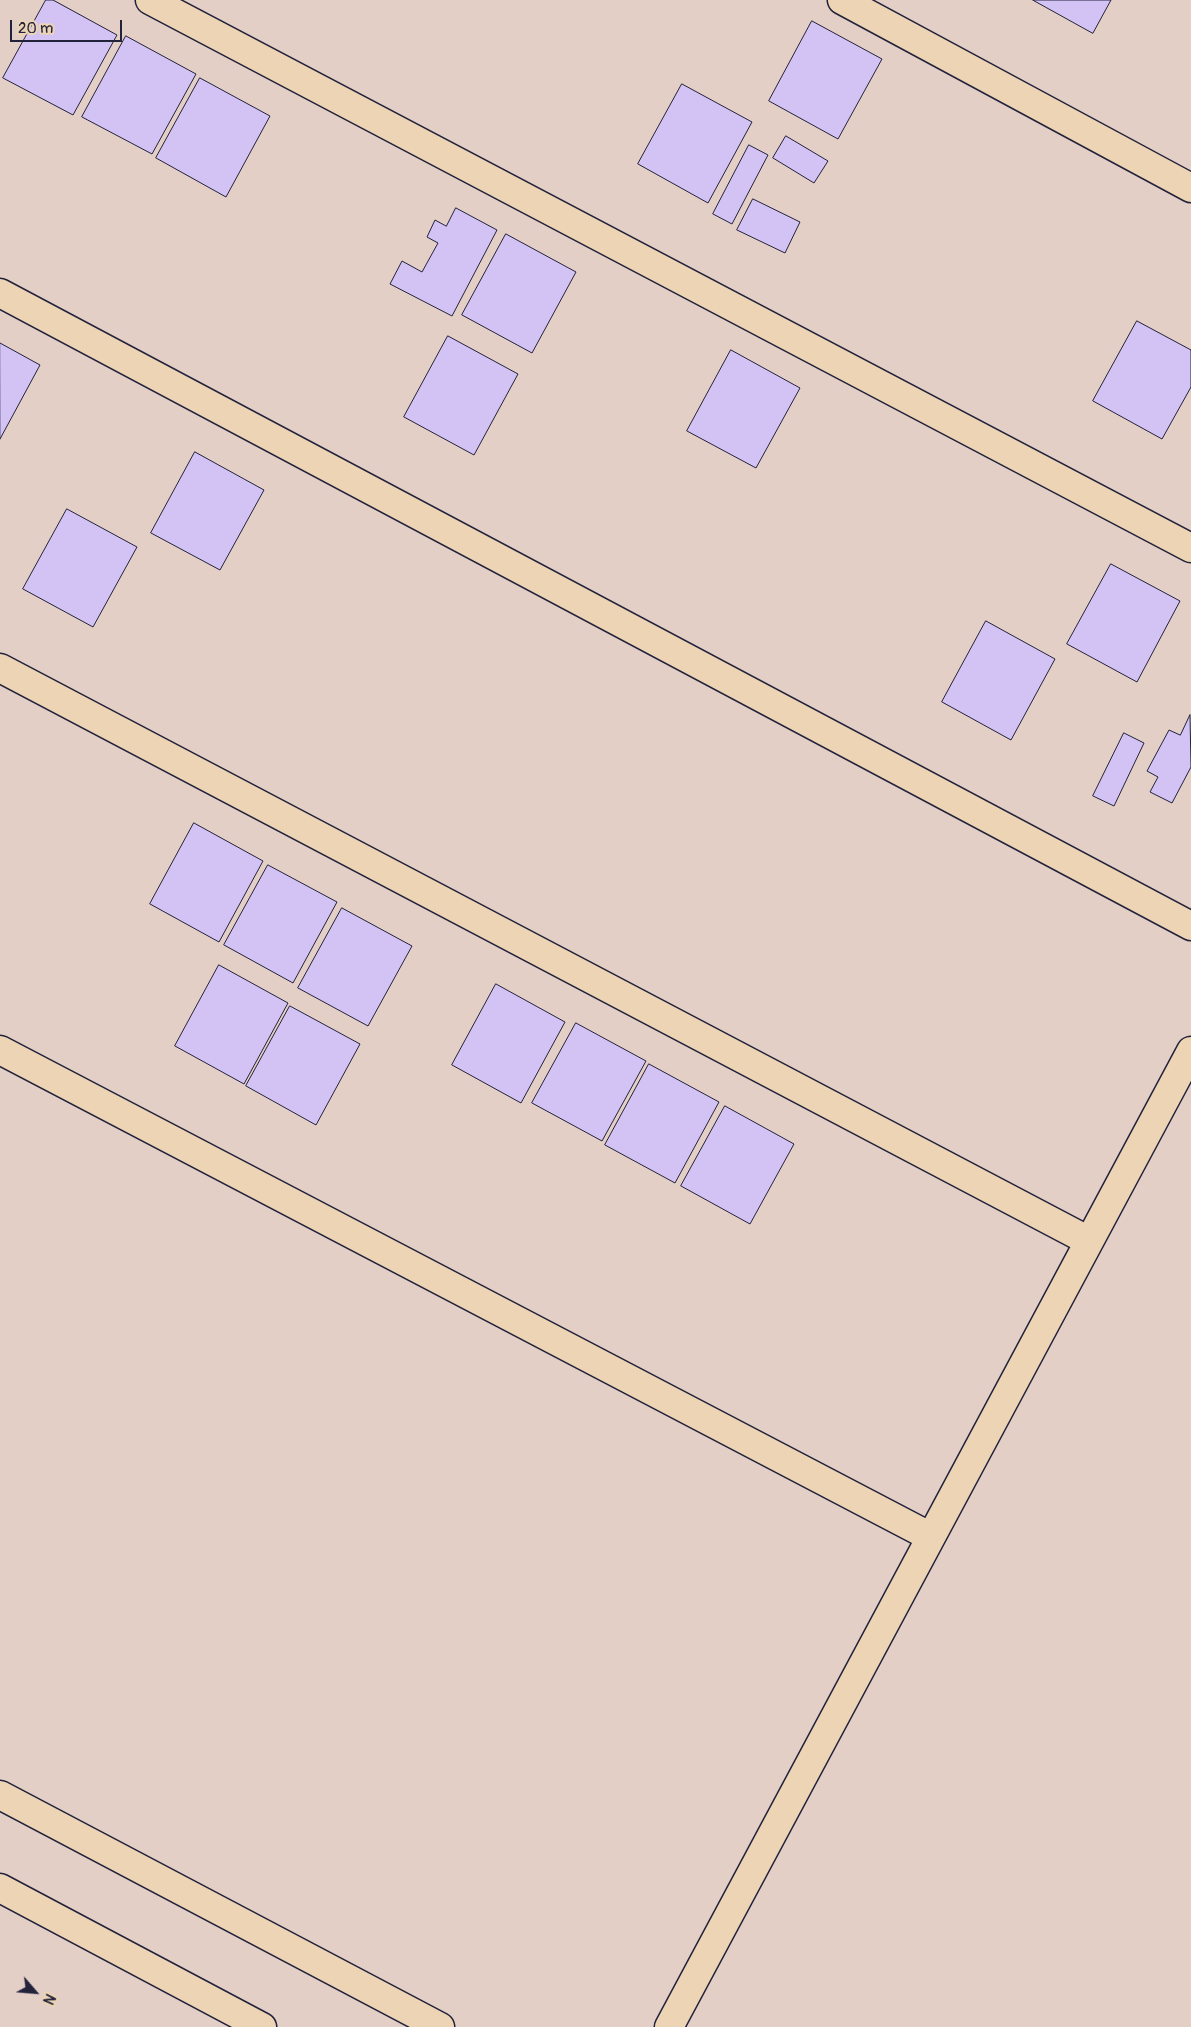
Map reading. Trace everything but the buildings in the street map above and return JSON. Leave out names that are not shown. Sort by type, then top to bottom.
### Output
[{"type":"street","points":[[150,0],[1191,548]]},
{"type":"street","points":[[842,0],[1191,188]]},
{"type":"street","points":[[0,293],[1191,926]]},
{"type":"street","points":[[0,668],[1090,1241]]},
{"type":"street","points":[[0,1050],[931,1537]]},
{"type":"street","points":[[669,2027],[1191,1051]]},
{"type":"street","points":[[0,1795],[440,2027]]},
{"type":"street","points":[[0,1888],[262,2027]]}]
